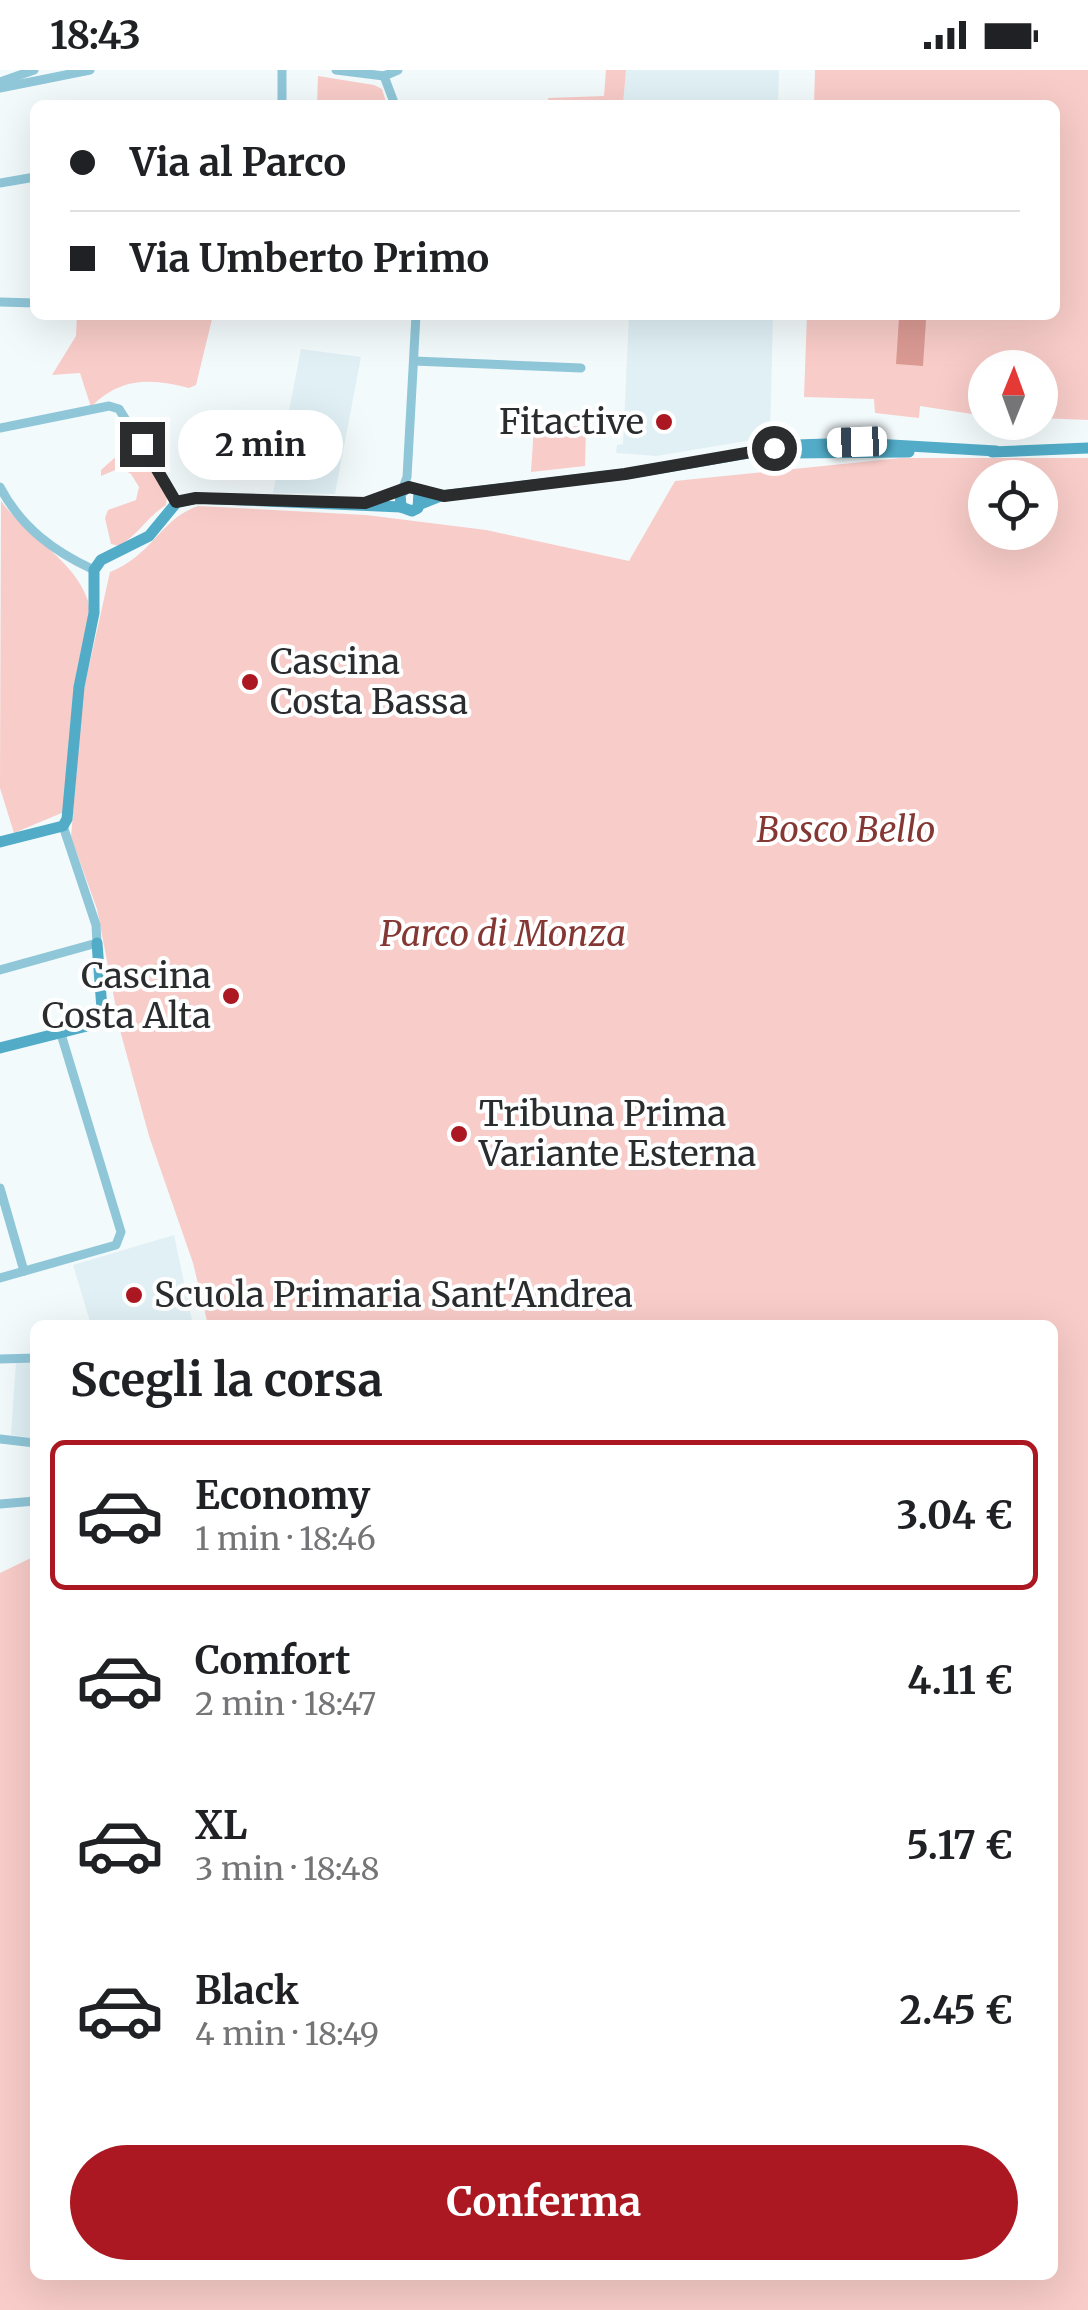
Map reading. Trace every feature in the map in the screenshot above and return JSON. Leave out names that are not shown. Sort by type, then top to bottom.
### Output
[{"type":"street","points":[[0,87],[34,70]]},
{"type":"street","points":[[0,87],[90,70]]},
{"type":"street","points":[[282,70],[282,100]]},
{"type":"street","points":[[336,70],[392,72],[395,100]]},
{"type":"street","points":[[0,87],[65,85]]},
{"type":"street","points":[[0,183],[30,178]]},
{"type":"street","points":[[0,302],[30,303]]},
{"type":"street","points":[[0,1048],[104,1022],[97,943],[63,826],[67,818],[79,686],[94,613],[93,576],[101,560],[149,536],[176,502],[196,498],[365,503],[412,512],[407,477],[416,320]]},
{"type":"street","points":[[414,361],[582,368]]},
{"type":"street","points":[[0,428],[110,406],[119,409],[176,502]]},
{"type":"street","points":[[365,503],[411,494],[440,496],[820,444],[996,452],[1088,448]]},
{"type":"street","points":[[0,487],[24,525],[93,576]]},
{"type":"street","points":[[401,508],[411,494]]},
{"type":"street","points":[[0,842],[63,826]]},
{"type":"street","points":[[0,970],[97,943]]},
{"type":"street","points":[[0,1278],[116,1245],[121,1232],[62,1034]]},
{"type":"street","points":[[0,1188],[24,1272]]},
{"type":"street","points":[[0,1359],[30,1358]]},
{"type":"street","points":[[0,1439],[30,1442]]},
{"type":"street","points":[[0,1504],[30,1501]]},
{"type":"shaded area","points":[[626,70],[779,70],[778,100],[623,100]]},
{"type":"shaded area","points":[[629,320],[773,320],[770,437],[656,456],[616,453],[617,445],[623,444]]},
{"type":"shaded area","points":[[899,320],[926,320],[923,366],[896,364]]},
{"type":"shaded area","points":[[301,349],[361,357],[335,494],[273,493]]},
{"type":"shaded area","name":"Scuola Primaria Sant'Andrea","points":[[174,1235],[192,1320],[90,1320],[73,1265]]},
{"type":"shaded area","points":[[16,1362],[30,1362],[30,1437],[11,1435]]},
{"type":"green space","points":[[606,70],[626,70],[623,100],[548,98],[604,96]]},
{"type":"green space","points":[[815,70],[1088,70],[1088,420],[1058,419],[1058,350],[968,350],[968,413],[920,406],[919,418],[875,413],[874,399],[804,397],[807,320],[1060,320],[1060,100],[814,100]]},
{"type":"green space","points":[[318,76],[374,85],[382,89],[385,100],[317,100]]},
{"type":"green space","points":[[77,320],[212,320],[196,385],[189,388],[137,382],[113,390],[91,407],[80,373],[52,375],[76,336]]},
{"type":"green space","points":[[119,417],[167,495],[166,505],[119,546],[111,544],[105,518],[108,510],[136,500],[139,487],[131,474],[120,468],[101,476],[101,470],[120,453],[116,429]]},
{"type":"green space","points":[[534,426],[586,426],[585,466],[531,472]]},
{"type":"green space","name":"Parco di Monza","points":[[901,458],[1088,458],[1088,2310],[0,2310],[0,1573],[30,1558],[30,2280],[1058,2280],[1058,1320],[207,1320],[193,1263],[149,1136],[121,1034],[97,909],[71,837],[83,693],[110,572],[137,556],[174,519],[198,506],[366,515],[486,530],[629,561],[675,481]]},
{"type":"green space","points":[[1,501],[71,571],[87,598],[89,611],[74,691],[64,812],[14,833],[0,788]]},
{"type":"place","name":"Fitactive","points":[[664,422]]},
{"type":"place","name":"Cascina Costa Bassa","points":[[250,682]]},
{"type":"place","name":"Cascina Costa Alta","points":[[231,996]]},
{"type":"place","name":"Tribuna Prima Variante Esterna","points":[[459,1134]]},
{"type":"place","name":"Scuola Primaria Sant'Andrea","points":[[134,1295]]},
{"type":"route","points":[[142,444],[176,502],[196,498],[365,503],[409,487],[444,496],[625,474],[774,448]]},
{"type":"park label","name":"Bosco Bello","points":[[846,830]]}]
